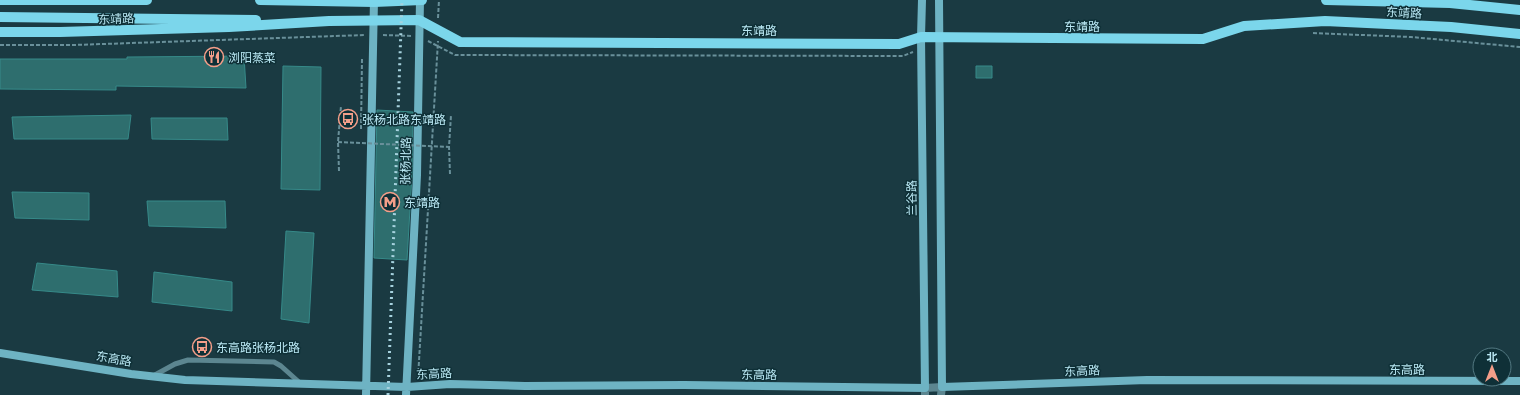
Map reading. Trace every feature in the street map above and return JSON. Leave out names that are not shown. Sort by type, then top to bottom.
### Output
[{"type":"main road","name":"东靖路","points":[[0,0],[147,0]]},
{"type":"main road","points":[[260,0],[420,0]]},
{"type":"main road","name":"东靖路","points":[[1326,0],[1450,3],[1520,10]]},
{"type":"main road","points":[[0,17],[329,21]]},
{"type":"main road","name":"东靖路","points":[[0,32],[60,32],[229,27],[329,21],[419,20],[460,42],[899,44],[921,37],[1203,39],[1244,26],[1325,21],[1451,27],[1520,34]]},
{"type":"street","name":"张杨北路","points":[[407,391],[417,175],[420,0]]},
{"type":"street","name":"兰谷路","points":[[922,0],[921,37],[925,391]]},
{"type":"street","points":[[939,0],[942,391]]},
{"type":"street","points":[[366,395],[374,1]]},
{"type":"street","name":"东高路","points":[[0,352],[185,380],[366,385],[407,391],[418,386],[450,384],[525,386],[684,385],[942,391],[1147,380],[1520,381]]},
{"type":"lane","points":[[153,376],[175,364],[188,360],[274,362],[282,366],[300,383]]},
{"type":"path","points":[[418,386],[439,0]]},
{"type":"path","points":[[339,171],[338,142],[342,106]]},
{"type":"path","points":[[450,174],[449,147],[451,115]]},
{"type":"path","points":[[338,142],[449,147]]},
{"type":"building","points":[[244,56],[246,88],[116,86],[116,90],[0,89],[0,59],[127,59],[127,57]]},
{"type":"building","points":[[283,66],[321,67],[320,190],[281,189]]},
{"type":"building","points":[[976,66],[992,66],[992,78],[976,78]]},
{"type":"building","name":"东靖路","points":[[377,110],[413,112],[412,175],[407,260],[374,258]]},
{"type":"building","points":[[131,115],[128,139],[14,139],[12,117]]},
{"type":"building","points":[[151,118],[227,118],[228,140],[152,139]]},
{"type":"building","points":[[12,192],[89,193],[89,220],[15,218]]},
{"type":"building","points":[[147,201],[225,201],[226,228],[149,226]]},
{"type":"building","points":[[286,231],[314,233],[309,323],[281,319]]},
{"type":"building","points":[[37,263],[117,271],[118,297],[32,290]]},
{"type":"building","points":[[154,272],[232,282],[232,311],[152,302]]},
{"type":"railway","points":[[388,395],[402,0]]},
{"type":"place","name":"浏阳蒸菜","points":[[214,57]]},
{"type":"place","name":"张杨北路东靖路","points":[[348,119]]},
{"type":"place","name":"东靖路","points":[[390,202]]},
{"type":"place","name":"东高路张杨北路","points":[[202,347]]}]
